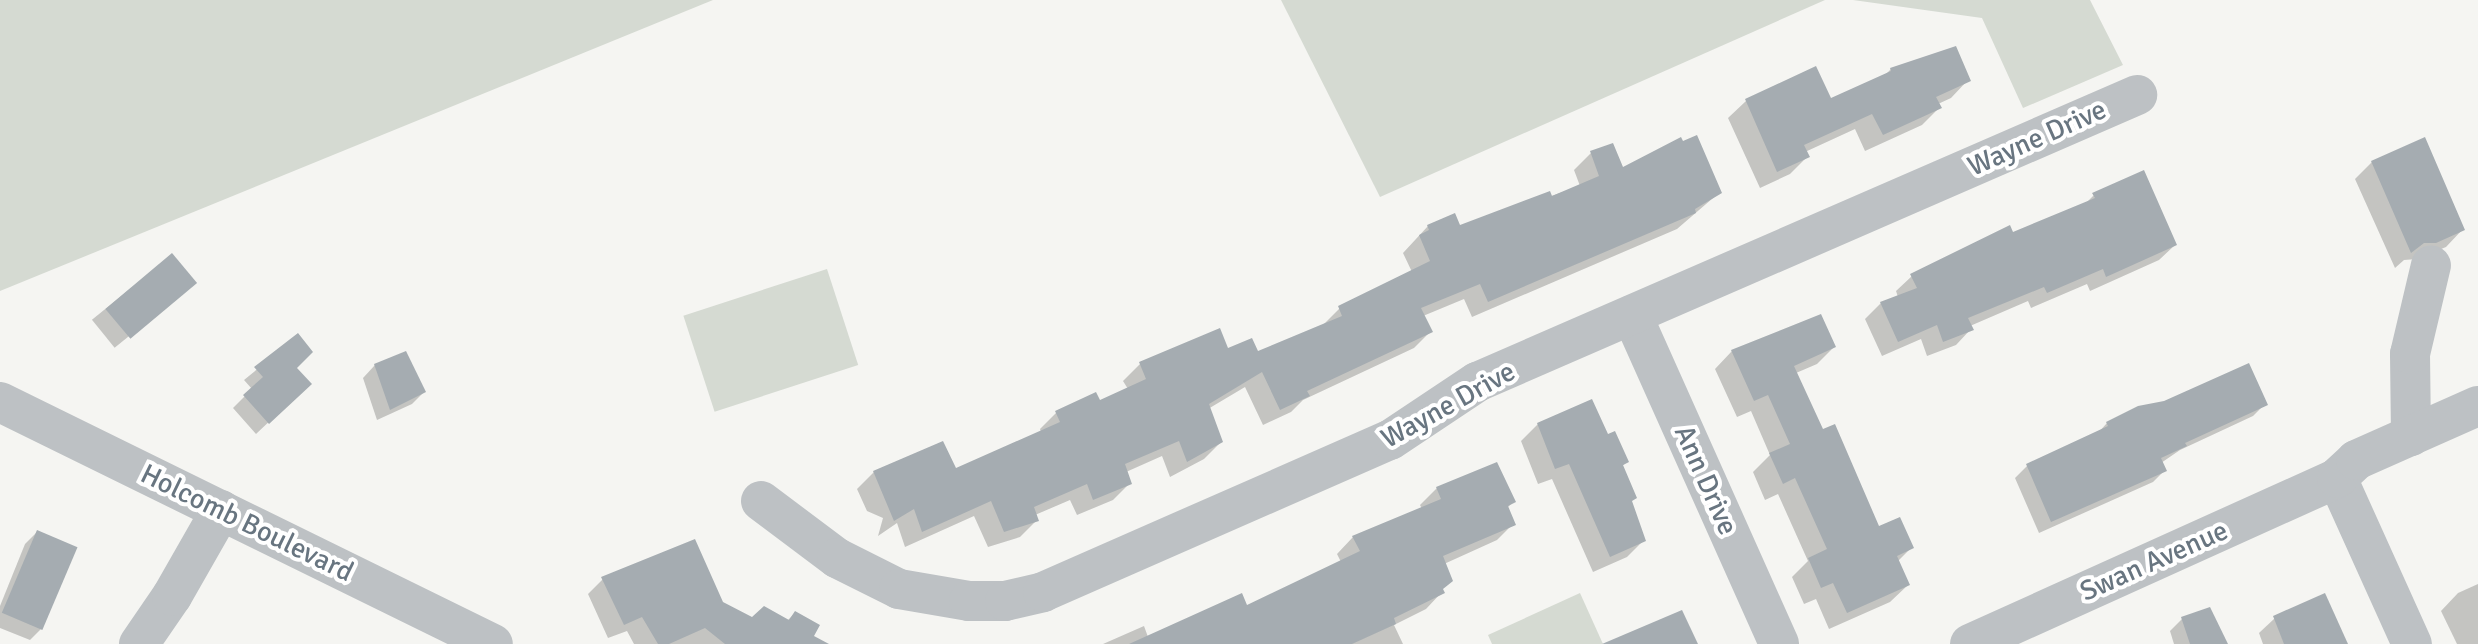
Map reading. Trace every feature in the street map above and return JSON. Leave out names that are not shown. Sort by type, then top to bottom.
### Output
[{"type":"street","name":"Wayne Drive","points":[[761,501],[837,558],[899,589],[931,597],[1005,601],[1043,592],[1390,440],[1477,382],[2137,95]]},
{"type":"street","points":[[2411,436],[2410,354],[2431,265]]},
{"type":"street","name":"Ann Drive","points":[[1632,315],[1779,644]]},
{"type":"street","name":"Holcomb Boulevard","points":[[0,402],[493,644]]},
{"type":"street","name":"Swan Avenue","points":[[1970,644],[2337,478],[2356,460],[2478,406]]},
{"type":"street","points":[[2337,478],[2412,644]]},
{"type":"street","points":[[139,644],[172,596],[221,510]]},
{"type":"shaded area","points":[[0,0],[713,0],[0,291]]},
{"type":"shaded area","points":[[1281,0],[1825,0],[1380,197]]},
{"type":"shaded area","points":[[1853,0],[2090,0],[2123,65],[2023,108],[1982,18]]},
{"type":"shaded area","points":[[827,269],[858,365],[715,412],[683,316]]},
{"type":"shaded area","points":[[1580,593],[1603,644],[1492,644],[1488,635]]},
{"type":"building","points":[[1956,46],[1971,81],[1936,97],[1942,108],[1883,135],[1872,114],[1804,145],[1810,157],[1777,172],[1745,99],[1816,66],[1831,98],[1891,71],[1890,68]]},
{"type":"building","points":[[1697,135],[1722,193],[1695,209],[1696,213],[1488,302],[1480,284],[1421,308],[1433,332],[1307,391],[1310,396],[1280,410],[1262,372],[1209,404],[1223,442],[1187,462],[1179,441],[1125,464],[1132,484],[1093,500],[1087,484],[1034,507],[1039,521],[1004,532],[991,501],[922,532],[914,509],[894,521],[873,471],[943,441],[956,468],[1060,422],[1055,411],[1096,392],[1100,400],[1146,379],[1139,362],[1220,328],[1228,348],[1252,338],[1258,351],[1342,316],[1338,306],[1430,261],[1419,235],[1429,230],[1427,225],[1455,213],[1460,225],[1550,191],[1552,196],[1599,176],[1590,151],[1613,143],[1623,167],[1681,137],[1683,141]]},
{"type":"building","points":[[2425,137],[2465,230],[2436,243],[2424,243],[2411,253],[2371,161]]},
{"type":"building","points":[[2144,170],[2177,245],[2106,277],[2103,269],[2047,293],[2044,287],[1968,318],[1974,330],[1943,342],[1937,325],[1898,342],[1880,302],[1917,288],[1910,274],[2010,225],[2013,232],[2095,198],[2092,193]]},
{"type":"building","points":[[172,253],[197,283],[130,339],[105,309]]},
{"type":"building","points":[[1821,314],[1836,347],[1794,366],[1823,429],[1835,424],[1879,526],[1900,517],[1914,548],[1897,556],[1910,585],[1847,613],[1833,583],[1821,588],[1808,558],[1827,549],[1795,478],[1783,484],[1769,453],[1790,444],[1768,395],[1754,401],[1731,350]]},
{"type":"building","points":[[298,333],[313,352],[297,368],[312,384],[269,424],[243,395],[263,377],[254,367]]},
{"type":"building","points":[[406,351],[426,392],[390,410],[374,364]]},
{"type":"building","points":[[2249,363],[2268,405],[2185,443],[2187,446],[2161,458],[2167,471],[2051,522],[2026,464],[2108,426],[2106,422],[2138,406],[2164,401]]},
{"type":"building","points":[[1592,399],[1608,434],[1615,431],[1629,462],[1623,465],[1637,498],[1632,501],[1646,541],[1610,557],[1569,464],[1555,469],[1537,423]]},
{"type":"building","points":[[1497,462],[1516,502],[1508,506],[1516,525],[1443,556],[1453,581],[1443,589],[1445,593],[1394,618],[1396,624],[1352,644],[1129,644],[1242,593],[1247,605],[1360,551],[1352,536],[1441,499],[1436,487]]},
{"type":"building","points":[[37,530],[78,547],[42,630],[2,613]]},
{"type":"building","points":[[695,539],[723,602],[752,617],[764,606],[789,620],[795,611],[820,625],[814,636],[829,644],[725,644],[705,628],[669,644],[658,644],[642,617],[624,625],[601,577]]},
{"type":"building","points":[[2325,593],[2348,644],[2284,644],[2273,616]]},
{"type":"building","points":[[2210,607],[2228,644],[2190,644],[2181,617]]},
{"type":"building","points":[[1682,610],[1698,644],[1602,644]]}]
